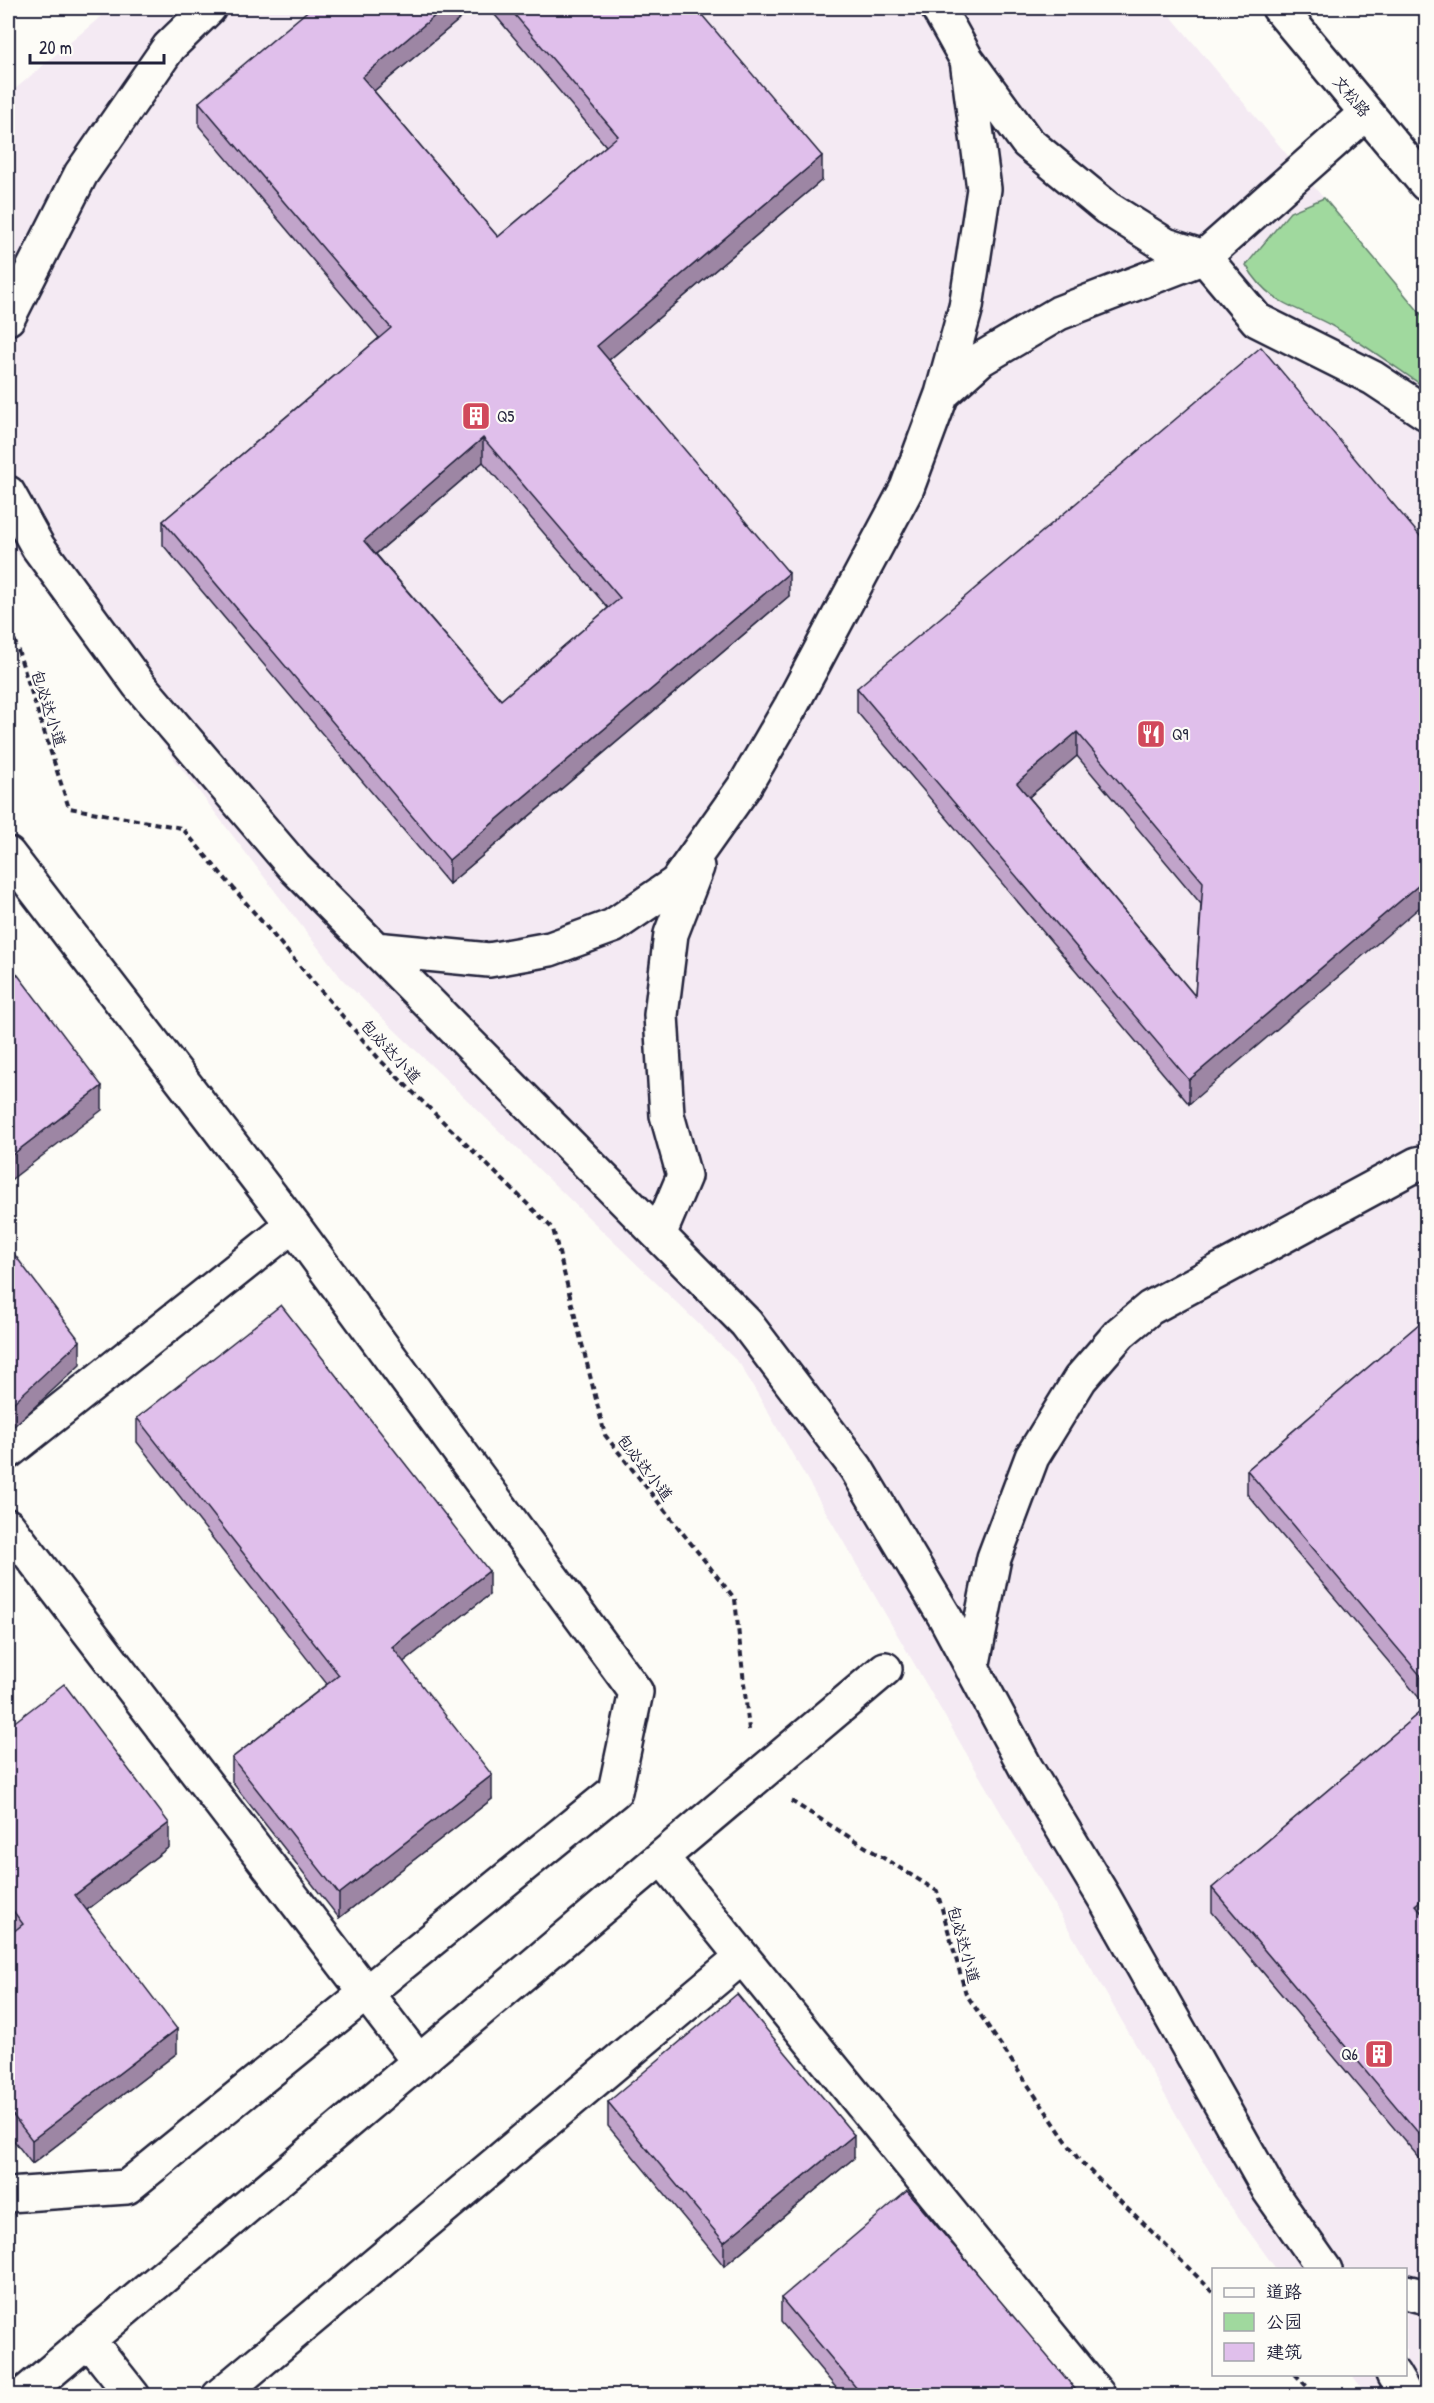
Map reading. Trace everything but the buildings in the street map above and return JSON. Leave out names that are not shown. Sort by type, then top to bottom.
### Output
[{"type":"street","points":[[8,318],[81,174],[169,47],[209,8]]},
{"type":"street","points":[[938,8],[967,60],[1027,142],[1107,208],[1166,245],[1204,257],[1257,320],[1373,378],[1426,413]]},
{"type":"street","name":"文松路","points":[[1279,8],[1426,184]]},
{"type":"street","points":[[375,949],[489,960],[550,949],[614,926],[676,883],[744,787],[791,706],[901,498],[942,394],[966,306],[984,189],[967,60]]},
{"type":"street","points":[[942,394],[981,359],[1059,313],[1204,257],[1366,113]]},
{"type":"street","points":[[8,493],[38,547],[139,685],[294,868],[746,1323],[856,1468],[972,1668],[1026,1767],[1105,1899],[1269,2190],[1326,2266]]},
{"type":"street","points":[[659,1235],[684,1176],[667,1115],[662,1003],[671,934],[708,840]]},
{"type":"street","points":[[8,854],[292,1225],[636,1692],[615,1791],[127,2187],[8,2195]]},
{"type":"street","points":[[972,1668],[994,1558],[1032,1457],[1080,1379],[1120,1333],[1150,1308],[1423,1160]]},
{"type":"street","points":[[8,1452],[292,1225]]},
{"type":"street","points":[[8,1526],[418,2062]]},
{"type":"street","points":[[22,2396],[885,1669]]},
{"type":"street","points":[[662,1858],[1099,2396]]},
{"type":"street","points":[[219,2396],[742,1957]]},
{"type":"street","points":[[1407,2292],[1426,2297]]},
{"type":"street","points":[[88,2339],[133,2396]]},
{"type":"street","points":[[1394,2376],[1406,2396]]},
{"type":"path","name":"包必达小道","points":[[8,620],[69,808],[182,828],[381,1060],[553,1229],[605,1435],[735,1599],[755,1779],[937,1891],[966,1994],[1072,2151],[1212,2291]]},
{"type":"path","points":[[1297,2376],[1316,2396]]},
{"type":"shaded area","points":[[111,8],[1164,8],[1426,320],[1426,2395],[1367,2395],[1353,2376],[1407,2376],[1407,2268],[1275,2268],[1226,2200],[740,1364],[342,979],[8,541],[8,95]]},
{"type":"green space","points":[[1324,198],[1426,320],[1426,388],[1346,334],[1285,304],[1255,279],[1246,265],[1290,212]]},
{"type":"place","name":"Q5","points":[[476,416]]},
{"type":"place","name":"Q9","points":[[1151,734]]},
{"type":"place","name":"Q6","points":[[1379,2054]]}]
